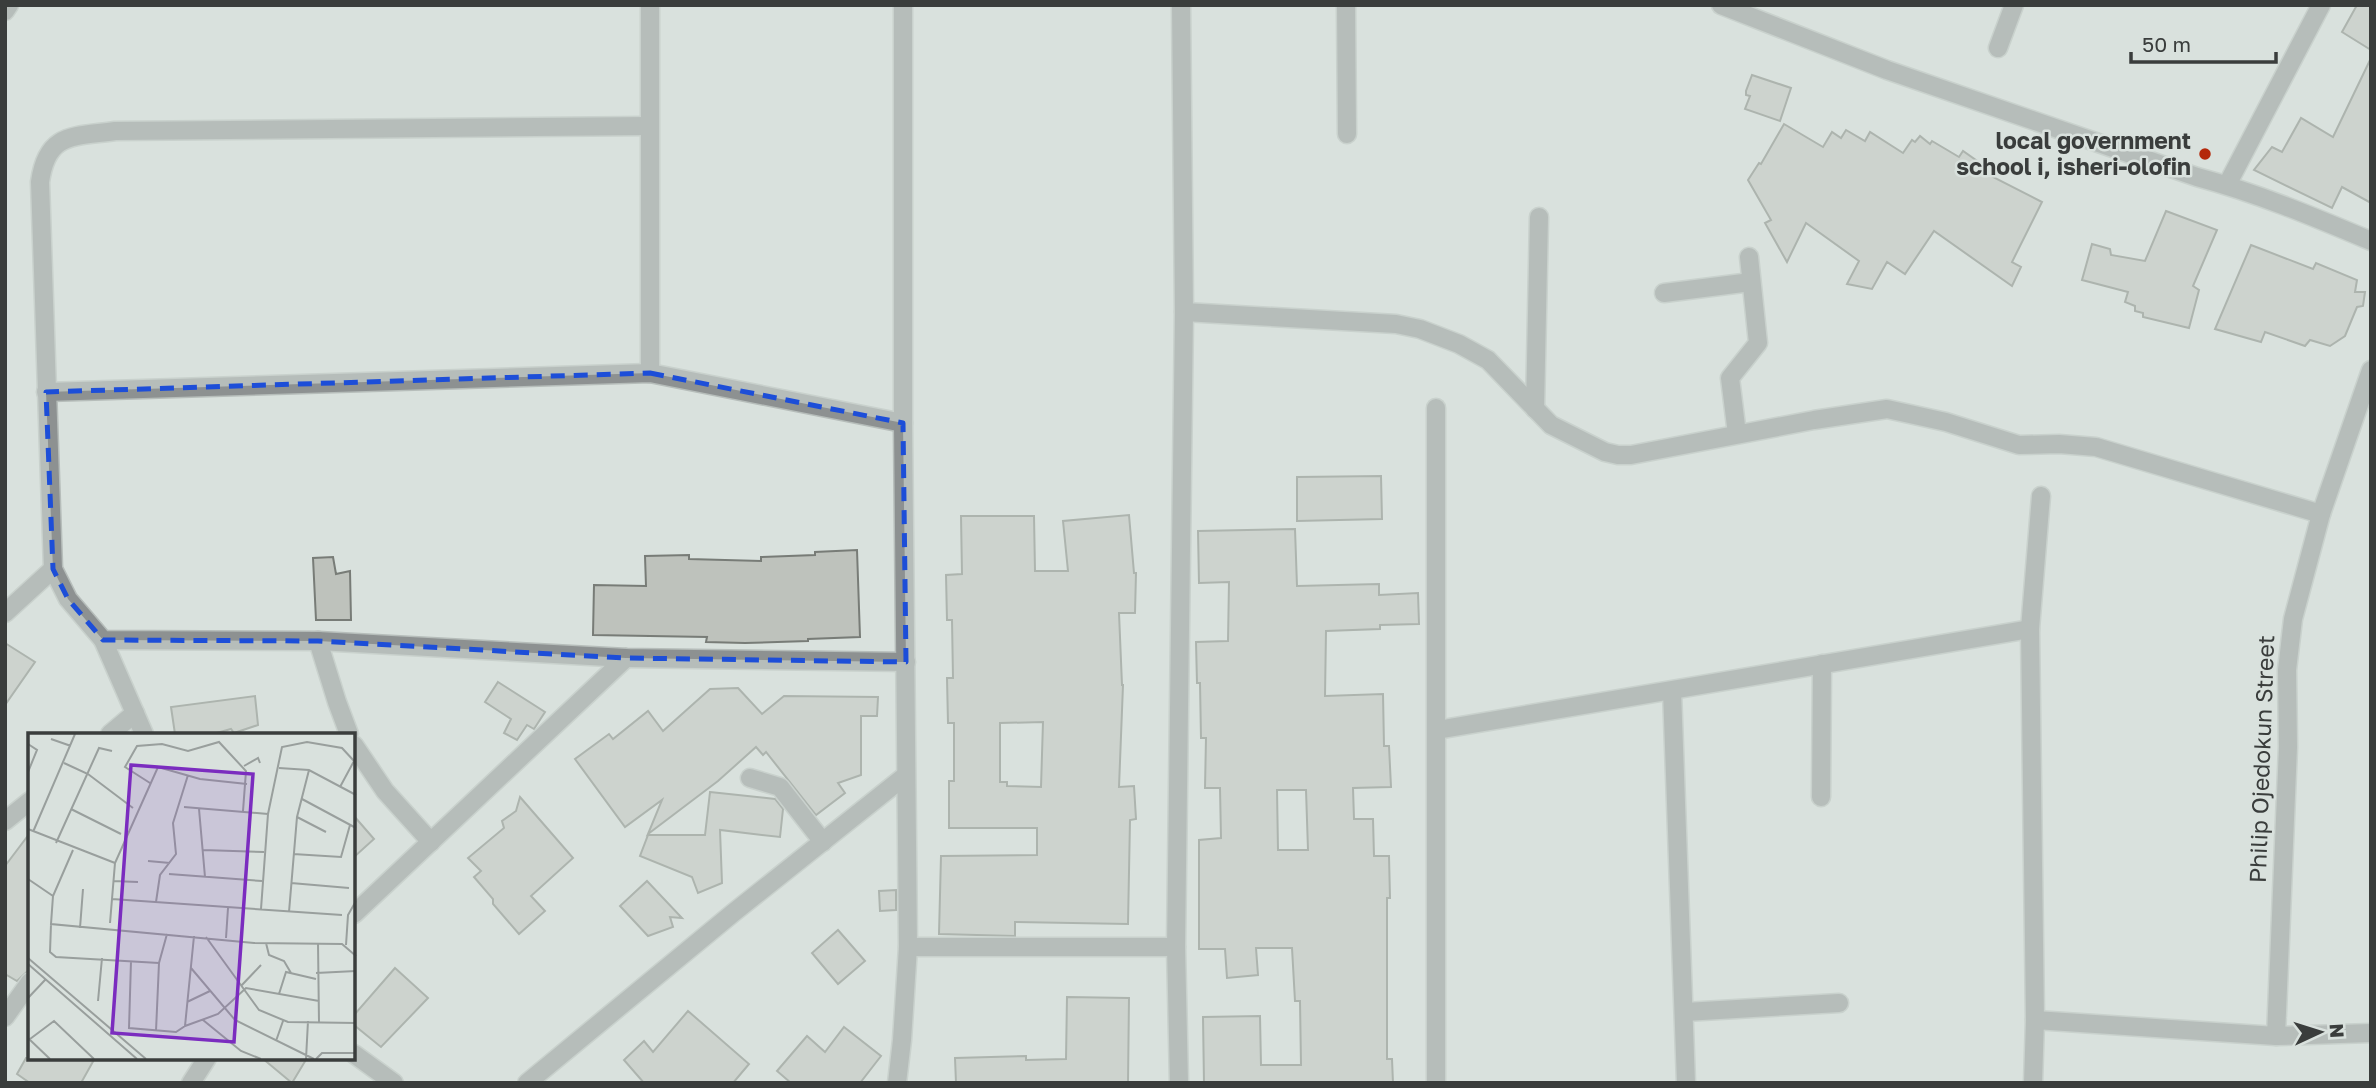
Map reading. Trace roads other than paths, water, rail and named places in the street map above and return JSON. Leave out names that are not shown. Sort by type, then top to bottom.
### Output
[{"type":"street","points":[[5,11],[9,5]]},
{"type":"street","points":[[650,5],[650,373]]},
{"type":"street","points":[[897,1083],[908,947],[903,423],[903,5]]},
{"type":"street","points":[[1179,1083],[1176,947],[1184,312],[1181,5]]},
{"type":"street","points":[[1346,5],[1347,134]]},
{"type":"street","points":[[1721,5],[1887,70],[2227,185],[2371,241]]},
{"type":"street","points":[[1998,47],[2014,5]]},
{"type":"street","points":[[2227,185],[2321,5]]},
{"type":"street","points":[[144,733],[103,640],[68,598],[53,569],[40,183],[43,165],[51,148],[68,138],[115,131],[648,127]]},
{"type":"street","points":[[1535,409],[1539,217]]},
{"type":"street","points":[[1737,434],[1730,378],[1758,343],[1749,257]]},
{"type":"street","points":[[1664,293],[1751,282]]},
{"type":"street","points":[[1184,312],[1396,324],[1420,330],[1459,344],[1488,360],[1551,425],[1618,455],[1631,455],[1887,409],[1946,422],[2020,445],[2096,447],[2321,514]]},
{"type":"street","name":"Philip Ojedokun Street","points":[[2276,1036],[2288,747],[2287,670],[2293,619],[2321,514],[2371,370]]},
{"type":"street","points":[[46,392],[650,373],[903,423]]},
{"type":"street","points":[[1436,408],[1436,1083]]},
{"type":"street","points":[[2033,1083],[2035,1020],[2030,629],[2041,496]]},
{"type":"street","points":[[5,613],[53,569]]},
{"type":"street","points":[[1437,730],[2030,629]]},
{"type":"street","points":[[103,640],[318,641],[626,658],[906,662]]},
{"type":"street","points":[[318,641],[349,733]]},
{"type":"street","points":[[355,913],[626,658]]},
{"type":"street","points":[[1821,797],[1822,664]]},
{"type":"street","points":[[1672,691],[1686,1083]]},
{"type":"street","points":[[111,733],[135,713]]},
{"type":"street","points":[[355,746],[385,791],[431,842]]},
{"type":"street","points":[[527,1083],[905,776]]},
{"type":"street","points":[[750,778],[780,787],[822,842]]},
{"type":"street","points":[[5,821],[28,803]]},
{"type":"street","points":[[908,947],[1176,947]]},
{"type":"street","points":[[5,1017],[28,985]]},
{"type":"street","points":[[1685,1012],[1839,1003]]},
{"type":"street","points":[[2035,1020],[2276,1036],[2371,1032]]},
{"type":"street","points":[[355,1055],[394,1083]]},
{"type":"street","points":[[191,1083],[206,1060]]},
{"type":"place","name":"local government school i, isheri-olofin","points":[[2205,154]]}]
